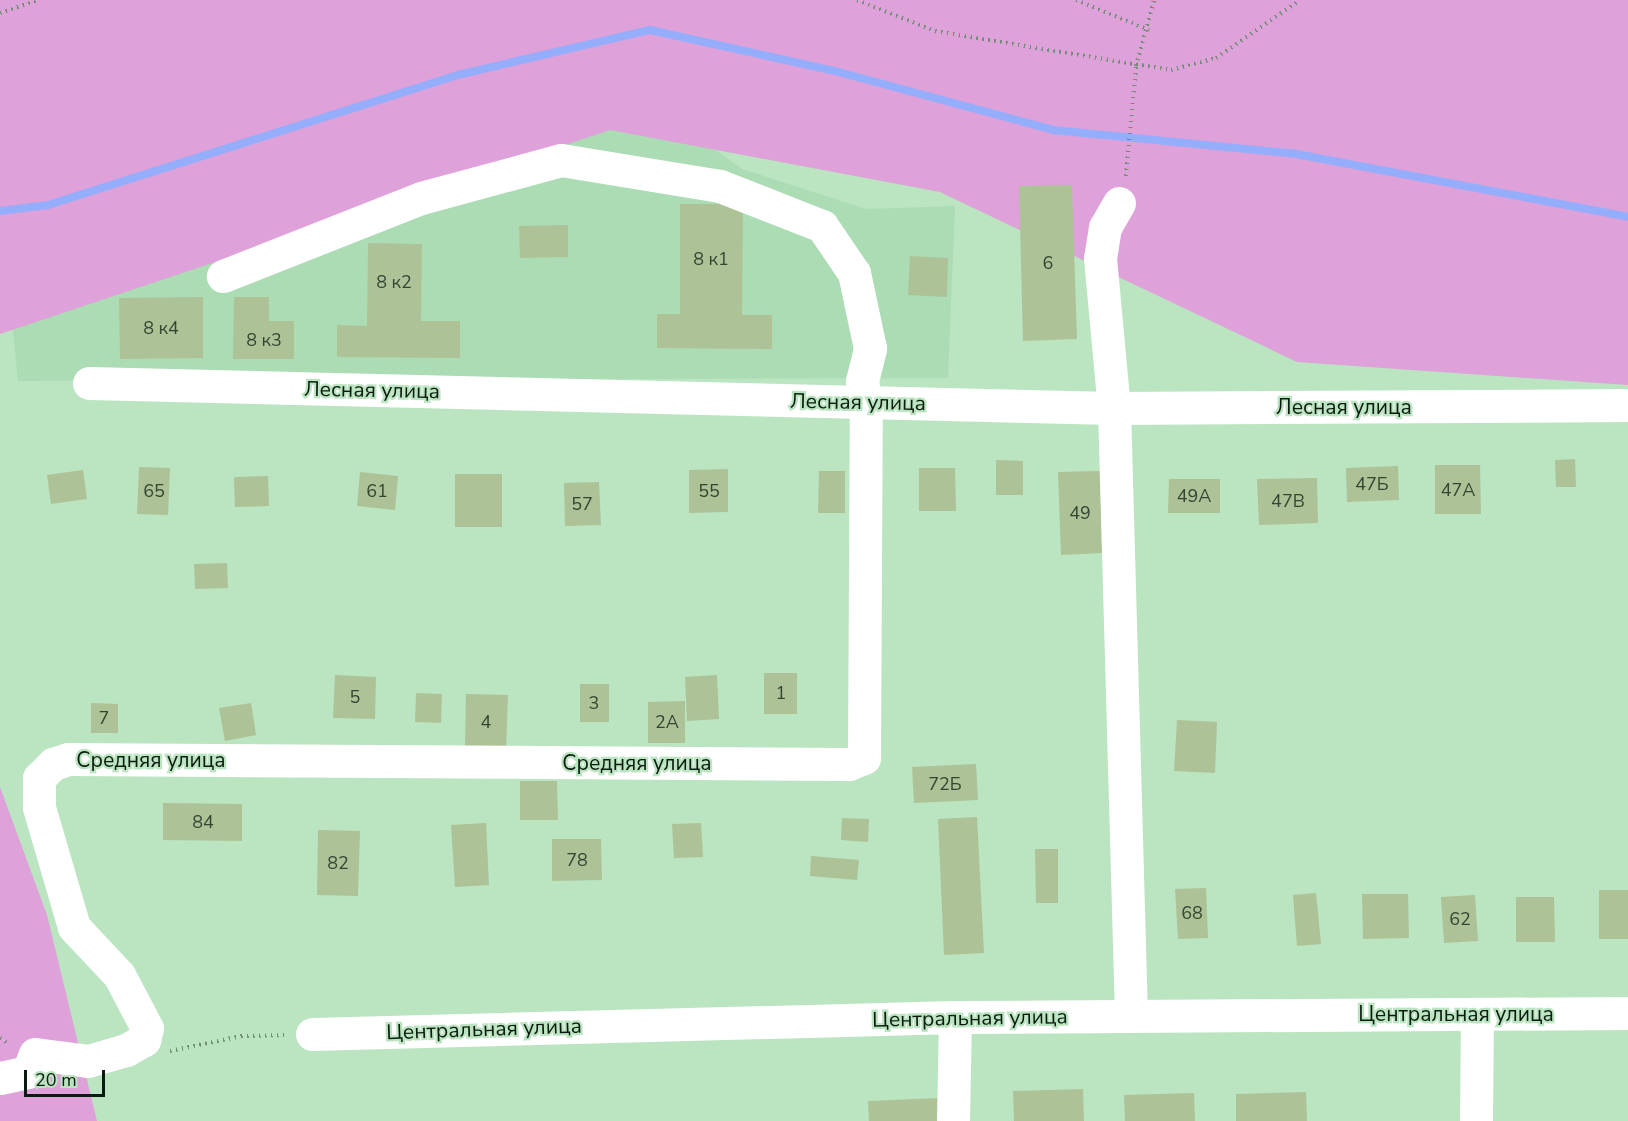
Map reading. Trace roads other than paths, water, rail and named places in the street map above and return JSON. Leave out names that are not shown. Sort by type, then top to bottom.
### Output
[{"type":"street","points":[[223,276],[421,198],[561,160],[720,186],[822,226],[854,273],[870,348],[862,381],[866,402]]},
{"type":"street","points":[[1119,203],[1105,227],[1100,258],[1114,408],[1131,1016]]},
{"type":"street","name":"Лесная улица","points":[[89,383],[1114,408],[1628,405]]},
{"type":"street","name":"Средняя улица","points":[[0,1078],[28,1072],[35,1054],[88,1061],[126,1050],[144,1040],[147,1028],[119,975],[74,927],[39,807],[39,778],[53,764],[68,759],[859,762],[866,750],[866,402]]},
{"type":"street","name":"Центральная улица","points":[[312,1034],[955,1017],[1628,1013]]},
{"type":"street","points":[[1476,1121],[1477,1014]]},
{"type":"street","points":[[953,1121],[955,1017]]},
{"type":"waterway","points":[[0,211],[48,205],[462,74],[650,30],[831,70],[1053,130],[1296,154],[1628,217]]}]
